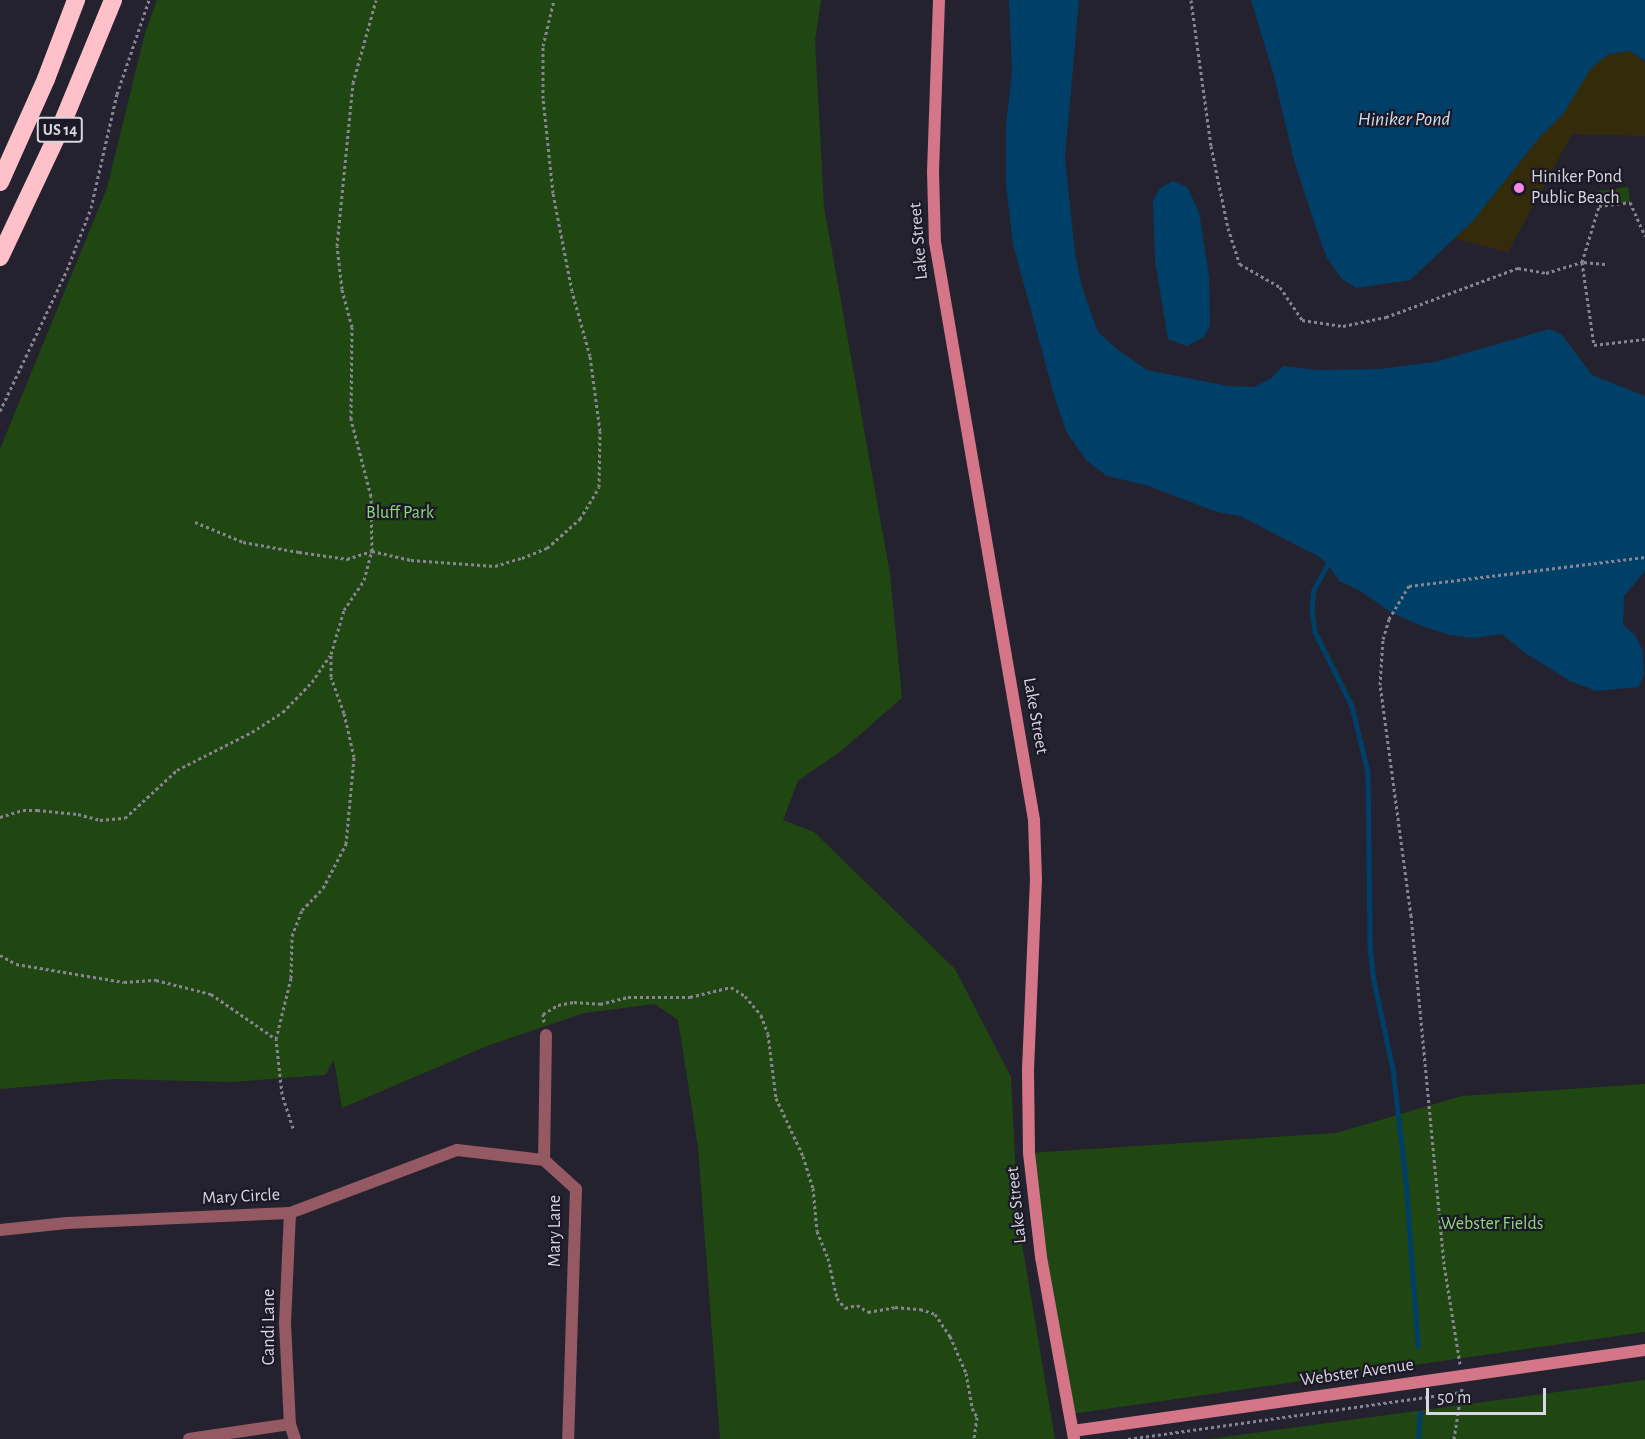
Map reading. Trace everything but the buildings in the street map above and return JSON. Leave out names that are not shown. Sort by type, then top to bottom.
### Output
[{"type":"highway","name":"US 14","points":[[0,182],[46,79],[76,0]]},
{"type":"highway","name":"US 14","points":[[0,257],[57,136],[113,0]]},
{"type":"street","name":"Lake Street","points":[[939,0],[933,172],[935,242],[1034,820],[1036,879],[1028,1070],[1029,1153],[1041,1257],[1074,1435]]},
{"type":"street","points":[[544,1160],[546,1035]]},
{"type":"street","name":"Mary Circle","points":[[0,1230],[67,1223],[290,1213],[457,1150],[544,1160]]},
{"type":"street","name":"Mary Lane","points":[[544,1160],[576,1189],[568,1439]]},
{"type":"street","name":"Candi Lane","points":[[290,1213],[285,1323],[290,1424],[295,1439]]},
{"type":"street","name":"Webster Avenue","points":[[1074,1435],[1645,1350]]},
{"type":"street","points":[[189,1439],[290,1424]]},
{"type":"path","points":[[0,411],[68,270],[91,208],[117,94],[149,0]]},
{"type":"path","points":[[292,1128],[282,1094],[276,1039],[291,978],[292,936],[302,910],[323,888],[346,844],[351,810],[354,757],[344,713],[331,677],[331,654],[344,610],[364,580],[372,551],[371,496],[351,419],[352,327],[342,289],[337,246],[352,83],[376,0]]},
{"type":"path","points":[[195,522],[243,542],[347,560],[372,551],[411,560],[495,566],[547,548],[580,519],[599,487],[600,431],[590,356],[572,291],[553,193],[543,98],[543,46],[554,0]]},
{"type":"path","points":[[1191,0],[1213,157],[1228,228],[1240,264],[1280,287],[1302,320],[1343,326],[1386,317],[1518,268],[1546,273],[1582,262],[1605,264]]},
{"type":"path","points":[[1645,236],[1629,202],[1599,206],[1582,262],[1594,345],[1645,339]]},
{"type":"path","points":[[1454,1439],[1462,1392],[1462,1376],[1444,1264],[1411,916],[1380,685],[1383,639],[1389,619],[1409,586],[1645,557]]},
{"type":"path","points":[[0,817],[22,810],[37,810],[78,814],[100,820],[125,818],[177,770],[252,732],[282,712],[312,682],[331,654]]},
{"type":"path","points":[[0,955],[16,964],[124,982],[156,980],[211,994],[276,1039]]},
{"type":"path","points":[[546,1035],[543,1014],[558,1005],[574,1002],[600,1004],[628,997],[690,997],[732,987],[745,996],[761,1015],[768,1034],[776,1098],[803,1156],[813,1188],[817,1231],[828,1258],[837,1298],[845,1308],[857,1305],[868,1312],[895,1308],[920,1309],[935,1314],[950,1336],[966,1373],[972,1408],[977,1417],[974,1439]]},
{"type":"path","points":[[1128,1439],[1462,1392]]},
{"type":"green space","name":"Bluff Park","points":[[157,0],[821,0],[815,41],[824,207],[890,574],[902,698],[841,751],[798,781],[783,820],[814,832],[955,969],[1011,1077],[1018,1220],[1055,1439],[720,1439],[698,1147],[678,1020],[655,1004],[584,1013],[487,1046],[342,1108],[334,1060],[325,1075],[232,1082],[114,1079],[0,1089],[0,449],[107,188],[145,33]]},
{"type":"green space","points":[[1628,187],[1630,202],[1599,206],[1597,191]]},
{"type":"green space","name":"Webster Fields","points":[[1645,1084],[1645,1332],[1071,1414],[1029,1153],[1336,1133],[1462,1096]]},
{"type":"green space","points":[[1645,1380],[1645,1439],[1210,1439]]},
{"type":"sand","name":"Hiniker Pond Public Beach","points":[[1630,51],[1645,63],[1645,136],[1572,134],[1508,252],[1453,238],[1539,138],[1591,68],[1609,54]]},
{"type":"water","points":[[1009,0],[1079,0],[1065,158],[1075,254],[1082,287],[1098,332],[1118,350],[1147,370],[1228,386],[1254,387],[1271,378],[1283,366],[1317,370],[1379,369],[1435,362],[1549,329],[1562,335],[1592,375],[1645,396],[1645,571],[1624,596],[1623,625],[1635,635],[1643,651],[1644,676],[1638,687],[1596,691],[1570,681],[1525,653],[1502,634],[1473,638],[1449,635],[1422,626],[1392,613],[1359,590],[1339,581],[1328,564],[1318,556],[1240,516],[1217,512],[1146,485],[1107,476],[1087,461],[1067,433],[1056,402],[1013,244],[1006,184],[1006,125],[1012,72]]},
{"type":"water","name":"Hiniker Pond","points":[[1251,0],[1645,0],[1645,61],[1630,51],[1609,54],[1591,68],[1564,113],[1539,138],[1473,221],[1410,280],[1356,288],[1341,278],[1327,258],[1316,228],[1294,160],[1274,76]]},
{"type":"water","points":[[1173,181],[1187,187],[1199,212],[1209,277],[1210,325],[1204,337],[1187,346],[1168,339],[1155,261],[1153,201],[1160,188]]},
{"type":"waterway","points":[[1328,564],[1314,590],[1312,610],[1315,632],[1352,706],[1368,772],[1370,946],[1373,976],[1393,1069],[1406,1181],[1418,1346]]},
{"type":"waterway","points":[[1418,1439],[1420,1413]]},
{"type":"place","name":"Hiniker Pond Public Beach","points":[[1519,188]]}]
